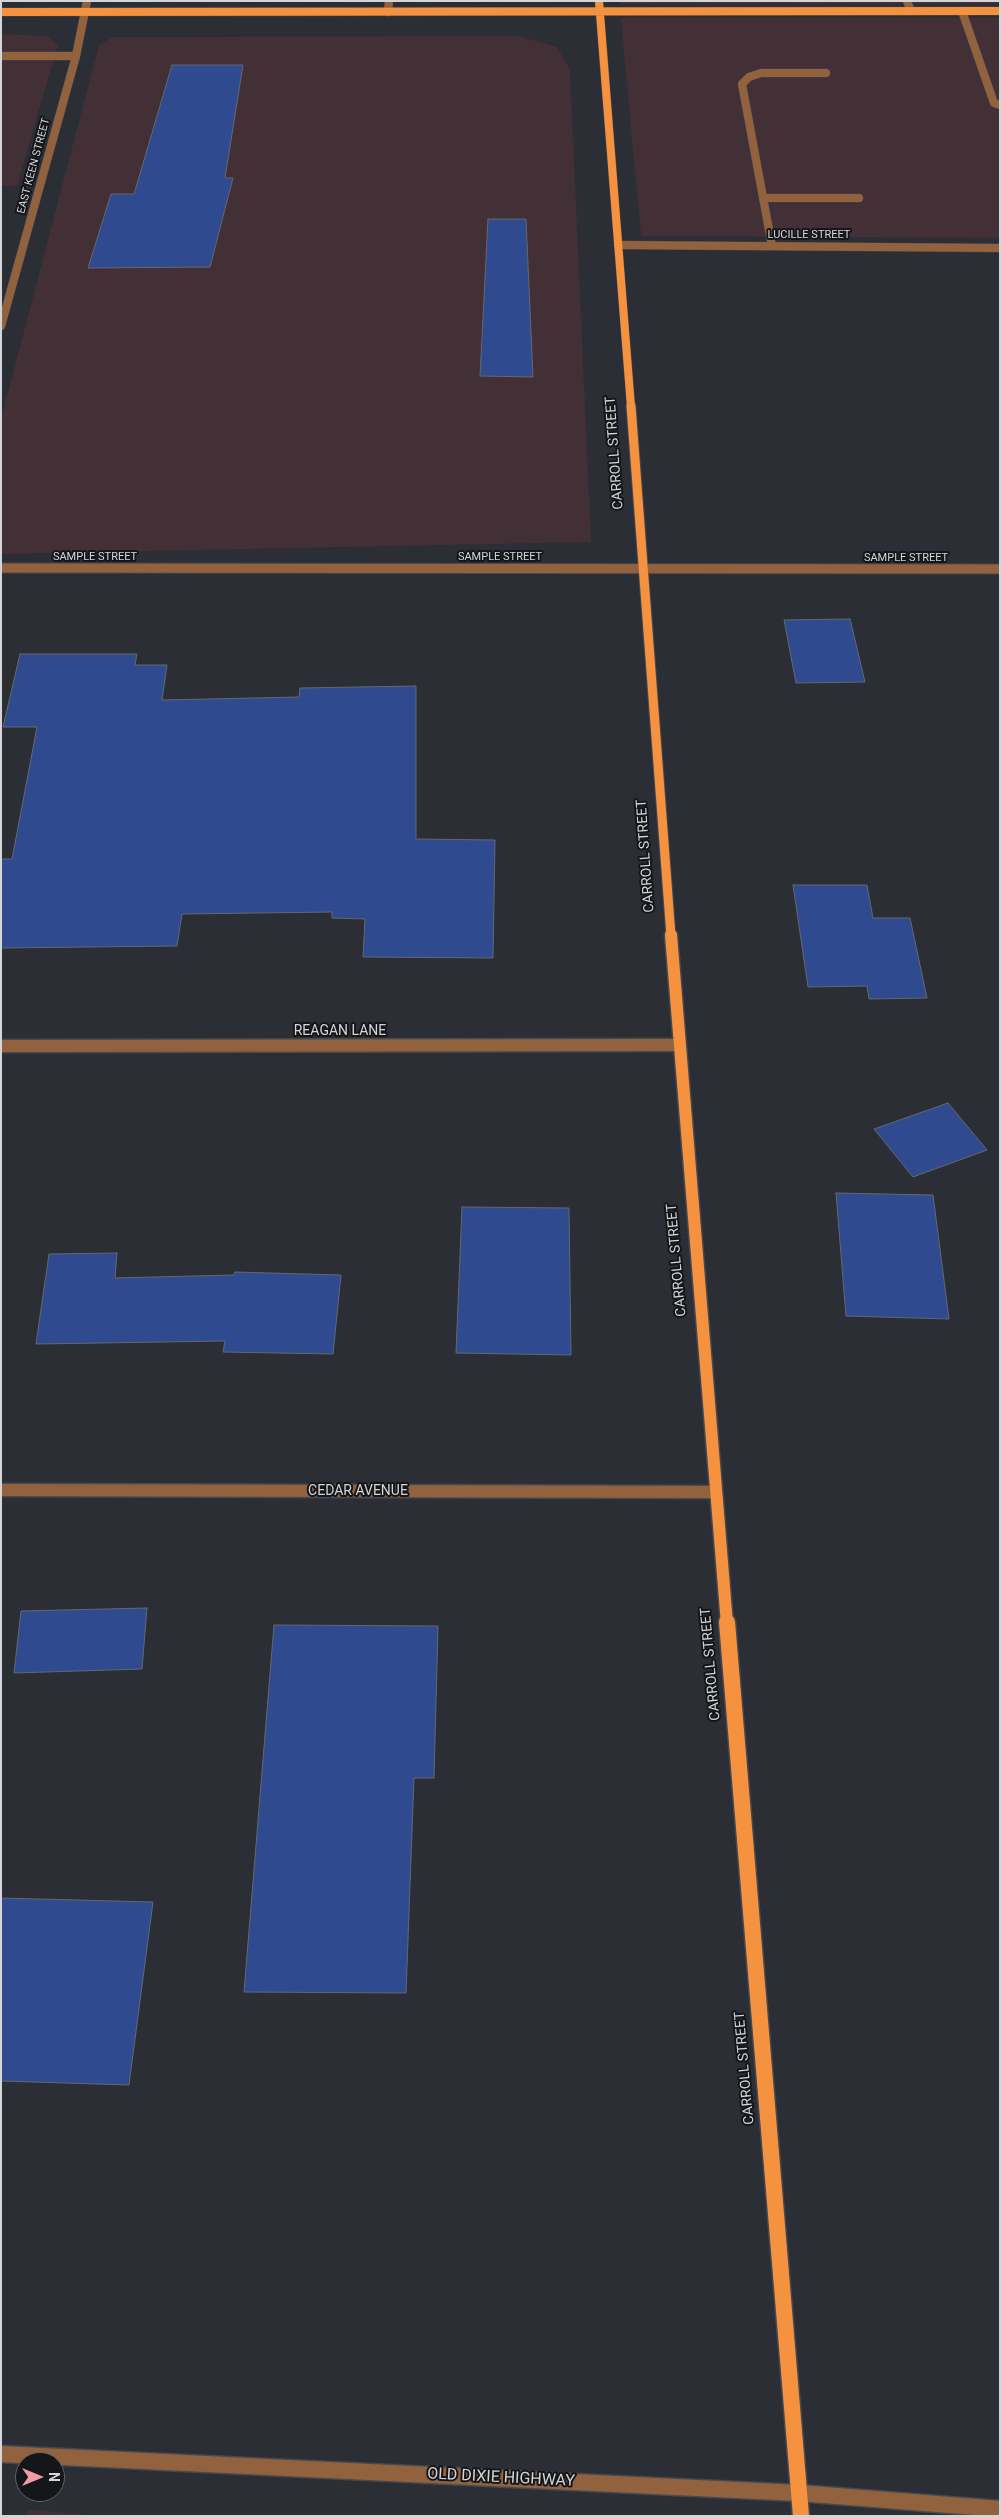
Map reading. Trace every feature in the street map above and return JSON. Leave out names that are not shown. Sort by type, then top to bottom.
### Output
[{"type":"main road","name":"CARROLL STREET","points":[[599,1],[678,1045],[801,2516]]},
{"type":"main road","points":[[1,12],[1000,11]]},
{"type":"street","name":"EAST KEEN STREET","points":[[1,326],[76,56],[88,1]]},
{"type":"street","points":[[388,12],[389,1]]},
{"type":"street","points":[[907,1],[911,11]]},
{"type":"street","points":[[962,11],[994,103],[1000,105]]},
{"type":"street","points":[[1,56],[76,56]]},
{"type":"street","points":[[772,246],[742,84],[749,77],[761,73],[826,73]]},
{"type":"street","points":[[763,198],[859,198]]},
{"type":"street","name":"LUCILLE STREET","points":[[618,245],[1000,248]]},
{"type":"street","name":"SAMPLE STREET","points":[[1,568],[1000,569]]},
{"type":"street","name":"REAGAN LANE","points":[[1,1046],[678,1045]]},
{"type":"street","name":"CEDAR AVENUE","points":[[1,1490],[715,1492]]},
{"type":"street","name":"OLD DIXIE HIGHWAY","points":[[1,2454],[799,2493],[1000,2509]]},
{"type":"shaded area","points":[[619,1],[1000,1],[1000,4],[619,4]]},
{"type":"shaded area","points":[[621,18],[1000,18],[1000,238],[641,236]]},
{"type":"shaded area","points":[[1,34],[47,36],[58,45],[17,186],[1,186]]},
{"type":"shaded area","points":[[518,36],[557,47],[570,70],[591,542],[1,554],[1,419],[99,45],[113,37]]},
{"type":"shaded area","points":[[27,2510],[57,2512],[101,2516],[27,2516]]},
{"type":"building","points":[[172,65],[243,65],[225,178],[233,178],[210,267],[88,268],[111,194],[134,194]]},
{"type":"building","points":[[488,219],[526,219],[533,377],[480,376]]},
{"type":"building","points":[[850,619],[865,682],[796,683],[784,620]]},
{"type":"building","points":[[20,654],[137,654],[135,665],[167,665],[162,700],[299,697],[300,688],[416,686],[416,839],[495,840],[493,958],[363,957],[365,919],[332,918],[332,912],[182,914],[177,946],[1,948],[1,859],[12,859],[37,727],[3,727]]},
{"type":"building","points":[[793,885],[867,885],[873,918],[910,918],[927,998],[869,999],[867,986],[808,987]]},
{"type":"building","points":[[948,1103],[987,1150],[913,1177],[874,1129]]},
{"type":"building","points":[[836,1193],[933,1195],[949,1319],[846,1316]]},
{"type":"building","points":[[462,1207],[569,1208],[571,1355],[456,1353]]},
{"type":"building","points":[[117,1253],[115,1278],[234,1275],[235,1272],[341,1275],[333,1354],[223,1352],[225,1341],[36,1344],[49,1254]]},
{"type":"building","points":[[147,1608],[142,1669],[14,1673],[21,1611]]},
{"type":"building","points":[[274,1625],[438,1626],[434,1778],[414,1778],[406,1993],[244,1992]]},
{"type":"building","points":[[1,1898],[153,1902],[129,2085],[1,2081]]}]
